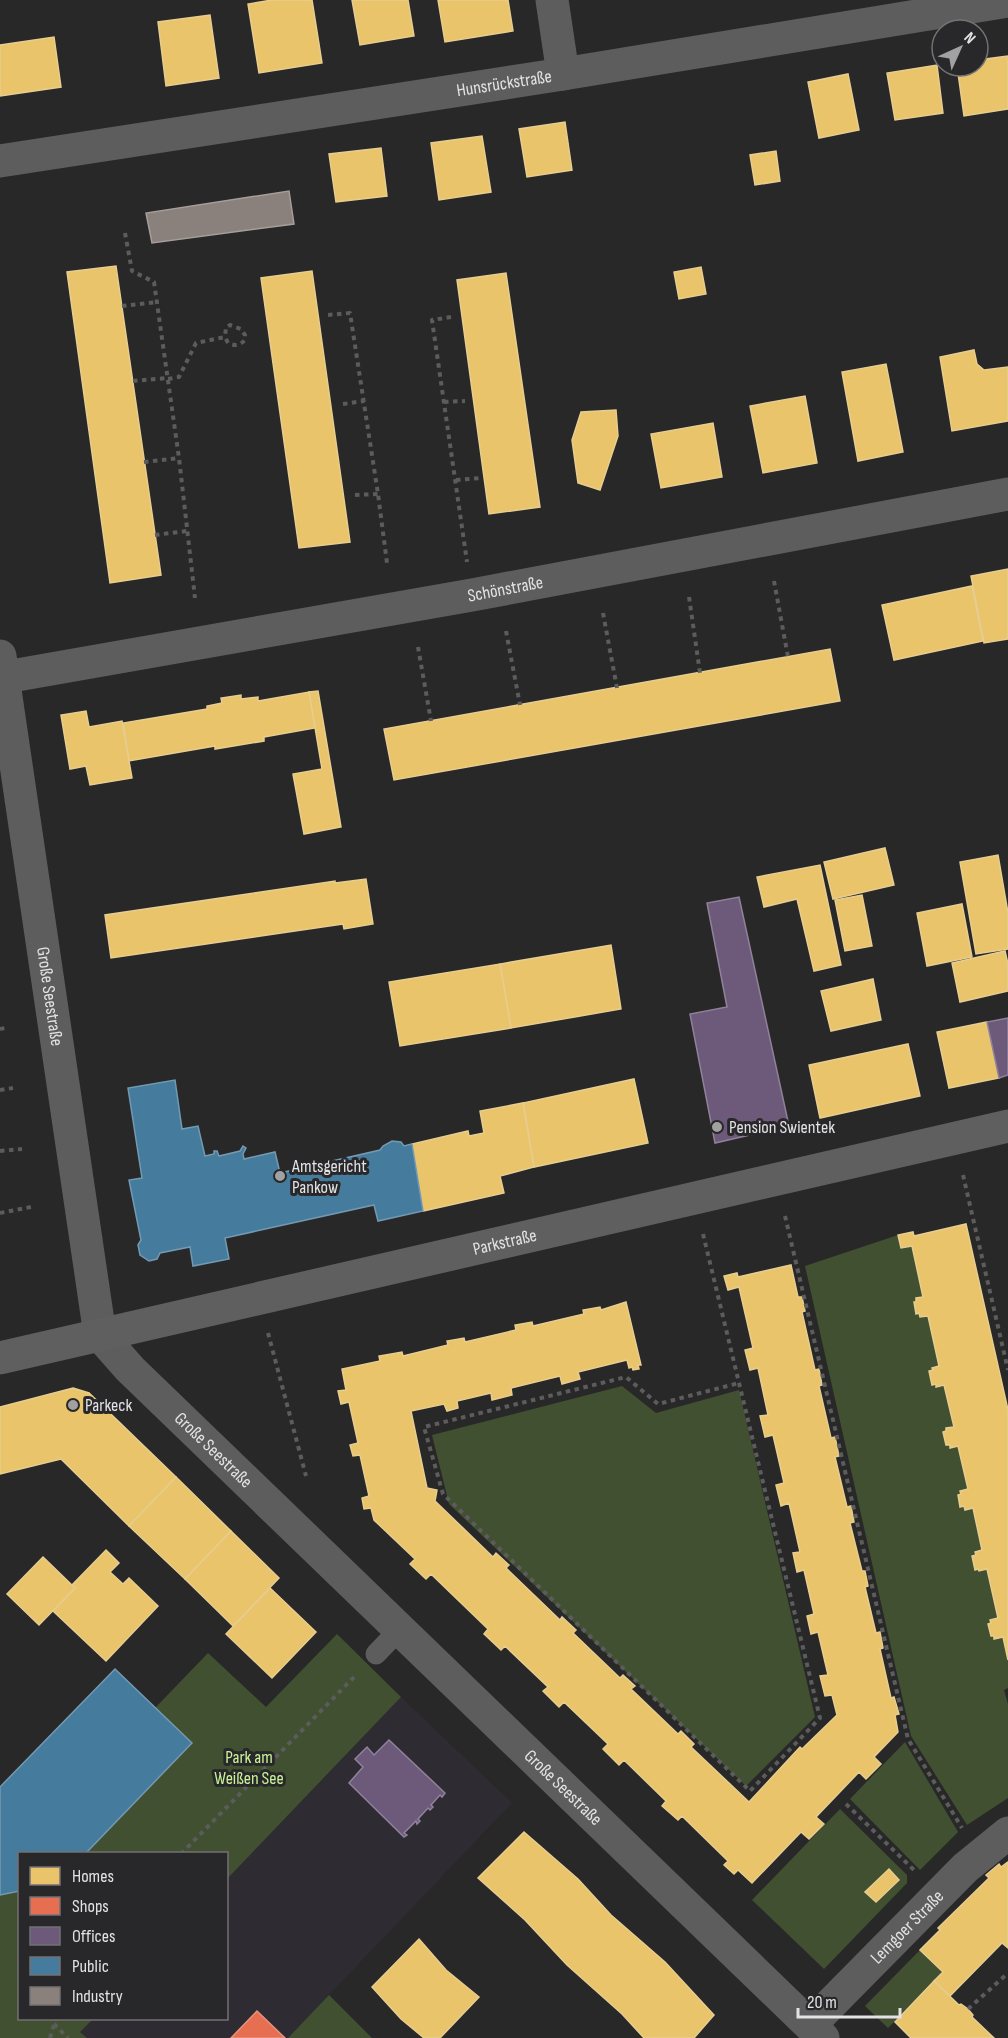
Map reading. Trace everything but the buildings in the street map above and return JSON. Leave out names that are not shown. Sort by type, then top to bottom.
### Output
[{"type":"street","points":[[552,0],[563,74]]},
{"type":"street","name":"Hunsrückstraße","points":[[0,161],[563,74],[1008,1]]},
{"type":"street","name":"Schönstraße","points":[[1,671],[472,595],[1008,494]]},
{"type":"street","name":"Große Seestraße","points":[[1,671],[100,1335],[130,1369],[817,2032]]},
{"type":"street","name":"Parkstraße","points":[[0,1358],[1008,1126]]},
{"type":"street","name":"Lemgoer Straße","points":[[817,2032],[965,1868],[1008,1833]]},
{"type":"lane","points":[[376,1654],[400,1629]]},
{"type":"path","points":[[125,232],[132,271],[154,282],[179,458],[195,598]]},
{"type":"path","points":[[122,306],[157,302]]},
{"type":"path","points":[[328,315],[350,313],[387,563]]},
{"type":"path","points":[[451,317],[432,320],[466,549]]},
{"type":"path","points":[[231,325],[242,329],[245,340],[234,346],[228,343],[225,337],[226,327],[231,325]]},
{"type":"path","points":[[133,381],[179,377],[196,343],[225,337]]},
{"type":"path","points":[[444,402],[465,400]]},
{"type":"path","points":[[343,404],[364,401]]},
{"type":"path","points":[[144,462],[179,458]]},
{"type":"path","points":[[456,480],[481,478]]},
{"type":"path","points":[[355,495],[378,494]]},
{"type":"path","points":[[155,535],[187,531]]},
{"type":"path","points":[[774,581],[788,657]]},
{"type":"path","points":[[689,597],[700,673]]},
{"type":"path","points":[[603,613],[617,688]]},
{"type":"path","points":[[506,631],[519,705]]},
{"type":"path","points":[[418,647],[431,721]]},
{"type":"path","points":[[0,1090],[14,1088]]},
{"type":"path","points":[[0,1151],[22,1149]]},
{"type":"path","points":[[963,1175],[1008,1371]]},
{"type":"path","points":[[0,1213],[31,1207]]},
{"type":"path","points":[[785,1216],[908,1739],[965,1834]]},
{"type":"path","points":[[703,1234],[820,1718],[750,1791],[443,1494],[424,1427],[626,1377],[658,1404],[739,1383]]},
{"type":"path","points":[[268,1333],[306,1476]]},
{"type":"path","points":[[183,1852],[376,1654]]},
{"type":"path","points":[[846,1804],[921,1877]]},
{"type":"path","points":[[968,2009],[1008,1973]]},
{"type":"path","points":[[50,2038],[56,2020]]},
{"type":"path","points":[[54,2025],[68,2038]]},
{"type":"shaded area","points":[[401,1697],[512,1803],[288,2038],[87,2038],[80,2032],[92,2020],[228,2020],[228,1878]]},
{"type":"green space","points":[[898,1235],[901,1248],[912,1246],[923,1297],[916,1298],[914,1302],[916,1314],[919,1313],[920,1317],[928,1316],[939,1366],[932,1368],[936,1387],[944,1385],[954,1427],[946,1428],[946,1445],[958,1446],[968,1489],[961,1491],[958,1495],[960,1507],[964,1506],[965,1510],[973,1508],[982,1550],[975,1552],[979,1571],[987,1569],[998,1618],[990,1620],[991,1636],[994,1636],[994,1639],[1003,1637],[1008,1660],[1008,1688],[1004,1690],[1008,1704],[1008,1798],[967,1825],[911,1736],[805,1266]]},
{"type":"green space","points":[[622,1386],[656,1413],[739,1390],[815,1717],[746,1786],[449,1504],[432,1435]]},
{"type":"green space","name":"Park am Weißen See","points":[[337,1634],[401,1697],[228,1878],[228,1852],[87,1852],[192,1744],[155,1708],[208,1653],[266,1707]]},
{"type":"green space","points":[[905,1742],[958,1832],[920,1870],[850,1799]]},
{"type":"green space","points":[[840,1809],[907,1875],[907,1883],[824,1969],[752,1900]]},
{"type":"green space","points":[[18,1891],[18,2020],[92,2020],[80,2032],[87,2038],[0,2038],[0,1895]]},
{"type":"green space","points":[[920,1950],[943,1972],[888,2028],[865,2006]]},
{"type":"green space","points":[[329,1995],[372,2038],[288,2038]]},
{"type":"place","name":"Pension Swientek","points":[[717,1127]]},
{"type":"place","name":"Amtsgericht Pankow","points":[[280,1176]]},
{"type":"place","name":"Parkeck","points":[[73,1405]]}]
